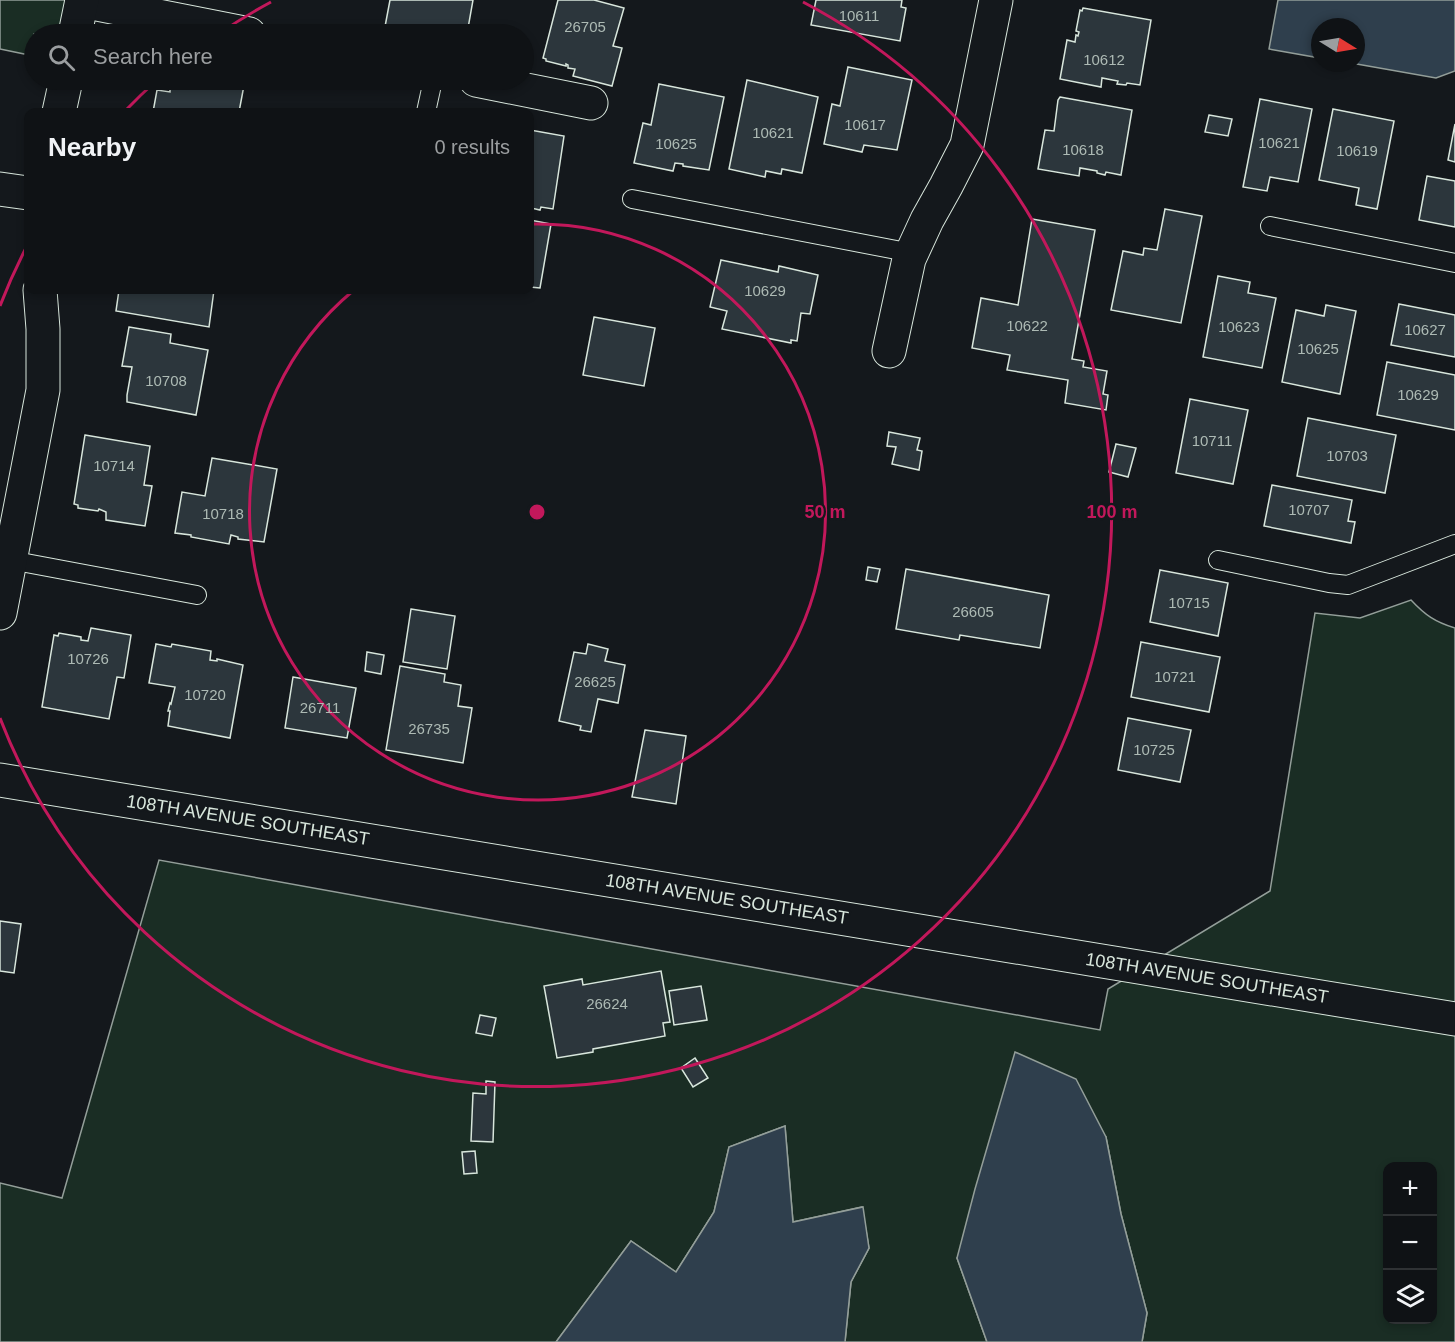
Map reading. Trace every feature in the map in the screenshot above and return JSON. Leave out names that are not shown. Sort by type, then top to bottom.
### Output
[{"type":"street","points":[[889,351],[909,260],[927,220],[967,145],[996,0]]},
{"type":"street","points":[[77,24],[82,1],[198,24]]},
{"type":"street","points":[[60,108],[64,90]]},
{"type":"street","points":[[526,90],[591,103]]},
{"type":"street","points":[[0,189],[24,192]]},
{"type":"street","points":[[0,613],[43,390],[40,294]]},
{"type":"street","name":"108TH AVENUE SOUTHEAST","points":[[0,780],[1455,1019]]},
{"type":"lane","points":[[427,108],[431,90]]},
{"type":"lane","points":[[632,199],[912,254]]},
{"type":"lane","points":[[1270,226],[1455,263]]},
{"type":"lane","points":[[1218,560],[1348,585],[1455,544]]},
{"type":"lane","points":[[10,560],[197,595]]},
{"type":"green space","points":[[0,0],[71,0],[66,24],[24,24],[24,54],[0,49]]},
{"type":"green space","points":[[1411,600],[1431,617],[1455,628],[1455,1342],[1142,1342],[1147,1313],[1121,1214],[1106,1137],[957,1258],[987,1342],[845,1342],[851,1282],[869,1248],[862,1207],[793,1222],[785,1126],[729,1147],[714,1212],[676,1272],[631,1241],[556,1342],[0,1342],[0,1183],[62,1198],[159,860],[1100,1030],[1108,989],[1270,891],[1315,613],[1360,618]]},
{"type":"water","points":[[1278,0],[1455,0],[1455,71],[1436,78],[1365,65],[1365,18],[1311,18],[1311,56],[1269,49]]},
{"type":"water","points":[[1015,1052],[1076,1079],[1106,1137],[1121,1214],[1147,1313],[1142,1342],[987,1342],[957,1258]]},
{"type":"water","points":[[785,1126],[793,1222],[863,1207],[869,1248],[851,1282],[845,1342],[556,1342],[631,1241],[676,1272],[714,1212],[729,1147]]},
{"type":"building","points":[[390,0],[473,0],[469,24],[386,24]]},
{"type":"building","points":[[558,0],[594,0],[624,8],[613,46],[622,48],[612,86],[573,76],[575,69],[568,68],[566,64],[566,66],[546,61],[543,58]]},
{"type":"building","points":[[816,0],[902,0],[901,7],[906,8],[900,41],[811,25]]},
{"type":"building","points":[[1083,8],[1151,20],[1140,85],[1117,84],[1118,81],[1102,78],[1101,87],[1060,79],[1067,40],[1075,42],[1076,35],[1078,36],[1079,32],[1076,31],[1080,10],[1082,11]]},
{"type":"building","points":[[848,67],[912,80],[897,150],[864,145],[862,152],[824,144],[832,104],[840,106]]},
{"type":"building","points":[[747,80],[818,97],[802,173],[782,169],[781,174],[766,171],[765,177],[729,169]]},
{"type":"building","points":[[659,84],[724,97],[709,170],[675,163],[673,171],[634,163],[643,123],[651,125]]},
{"type":"building","points":[[157,90],[170,92],[170,90],[243,90],[240,108],[154,108]]},
{"type":"building","points":[[1060,97],[1132,110],[1121,175],[1106,172],[1105,175],[1080,168],[1079,176],[1038,169],[1045,130],[1054,131]]},
{"type":"building","points":[[1260,99],[1312,109],[1298,182],[1270,177],[1267,191],[1243,187]]},
{"type":"building","points":[[1333,109],[1394,121],[1377,209],[1356,205],[1359,188],[1319,180]]},
{"type":"building","points":[[1209,115],[1232,119],[1228,136],[1205,132]]},
{"type":"building","points":[[1455,124],[1455,162],[1448,160]]},
{"type":"building","points":[[534,131],[564,136],[553,209],[541,207],[540,210],[534,209]]},
{"type":"building","points":[[1427,176],[1455,181],[1455,227],[1419,220]]},
{"type":"building","points":[[1165,209],[1202,216],[1181,323],[1111,310],[1123,251],[1143,255],[1144,248],[1157,250]]},
{"type":"building","points":[[1032,219],[1095,230],[1072,359],[1084,361],[1083,367],[1107,371],[1103,394],[1108,395],[1106,410],[1065,403],[1068,380],[1007,370],[1010,355],[972,348],[981,298],[1018,305]]},
{"type":"building","points":[[534,221],[551,224],[540,288],[534,287]]},
{"type":"building","points":[[721,260],[778,272],[779,266],[818,275],[810,314],[801,313],[797,341],[791,340],[791,343],[722,329],[727,311],[710,307]]},
{"type":"building","points":[[1218,276],[1250,282],[1248,293],[1276,298],[1262,368],[1203,357]]},
{"type":"building","points":[[118,294],[213,294],[209,327],[116,311]]},
{"type":"building","points":[[1399,304],[1455,315],[1455,357],[1391,345]]},
{"type":"building","points":[[1326,305],[1356,311],[1340,394],[1282,382],[1296,310],[1324,316]]},
{"type":"building","points":[[594,317],[655,328],[644,386],[583,375]]},
{"type":"building","points":[[129,327],[171,334],[170,343],[208,350],[196,415],[127,402],[132,367],[122,366]]},
{"type":"building","points":[[1387,362],[1455,375],[1455,430],[1377,415]]},
{"type":"building","points":[[1190,399],[1248,410],[1233,484],[1176,473]]},
{"type":"building","points":[[1308,418],[1396,435],[1385,493],[1297,476]]},
{"type":"building","points":[[889,432],[920,438],[917,450],[922,451],[919,470],[892,464],[896,447],[887,446]]},
{"type":"building","points":[[85,435],[150,446],[144,485],[152,486],[145,526],[106,520],[106,512],[99,509],[98,511],[78,508],[78,505],[74,504]]},
{"type":"building","points":[[1116,444],[1136,448],[1128,477],[1109,472]]},
{"type":"building","points":[[212,458],[277,469],[264,542],[238,539],[231,535],[229,544],[175,533],[182,492],[205,496]]},
{"type":"building","points":[[1272,485],[1352,500],[1348,521],[1355,522],[1351,543],[1264,526]]},
{"type":"building","points":[[868,567],[880,569],[877,582],[866,580]]},
{"type":"building","points":[[906,569],[1049,595],[1040,648],[960,635],[959,640],[896,629]]},
{"type":"building","points":[[1160,570],[1228,583],[1218,636],[1150,622]]},
{"type":"building","points":[[411,609],[455,616],[447,669],[403,662]]},
{"type":"building","points":[[91,628],[131,635],[124,678],[117,677],[109,719],[42,707],[54,635],[58,636],[59,633],[81,637],[81,640],[88,641]]},
{"type":"building","points":[[1141,642],[1220,657],[1209,712],[1131,697]]},
{"type":"building","points":[[156,644],[171,647],[172,644],[211,651],[210,660],[217,661],[217,659],[243,665],[230,738],[168,726],[170,711],[168,711],[175,687],[149,683]]},
{"type":"building","points":[[588,644],[608,649],[605,661],[625,665],[618,703],[598,699],[591,732],[580,730],[581,726],[559,721],[574,652],[586,654]]},
{"type":"building","points":[[367,652],[384,655],[381,674],[365,671]]},
{"type":"building","points":[[400,666],[445,674],[444,682],[461,685],[458,706],[472,708],[463,763],[386,750]]},
{"type":"building","points":[[293,677],[356,688],[347,738],[285,728]]},
{"type":"building","points":[[1128,718],[1191,730],[1180,782],[1118,770]]},
{"type":"building","points":[[645,730],[686,736],[676,804],[632,797]]},
{"type":"building","points":[[0,921],[21,924],[14,973],[0,971]]},
{"type":"building","points":[[661,971],[670,1022],[663,1023],[665,1036],[557,1058],[544,986],[582,979],[583,985]]},
{"type":"building","points":[[701,986],[707,1020],[674,1025],[669,991]]},
{"type":"building","points":[[480,1015],[496,1018],[492,1036],[476,1033]]},
{"type":"building","points":[[695,1058],[708,1078],[693,1087],[681,1068]]},
{"type":"building","points":[[486,1081],[495,1082],[493,1142],[471,1141],[473,1093],[486,1094]]},
{"type":"building","points":[[475,1151],[477,1173],[464,1174],[462,1152]]}]
